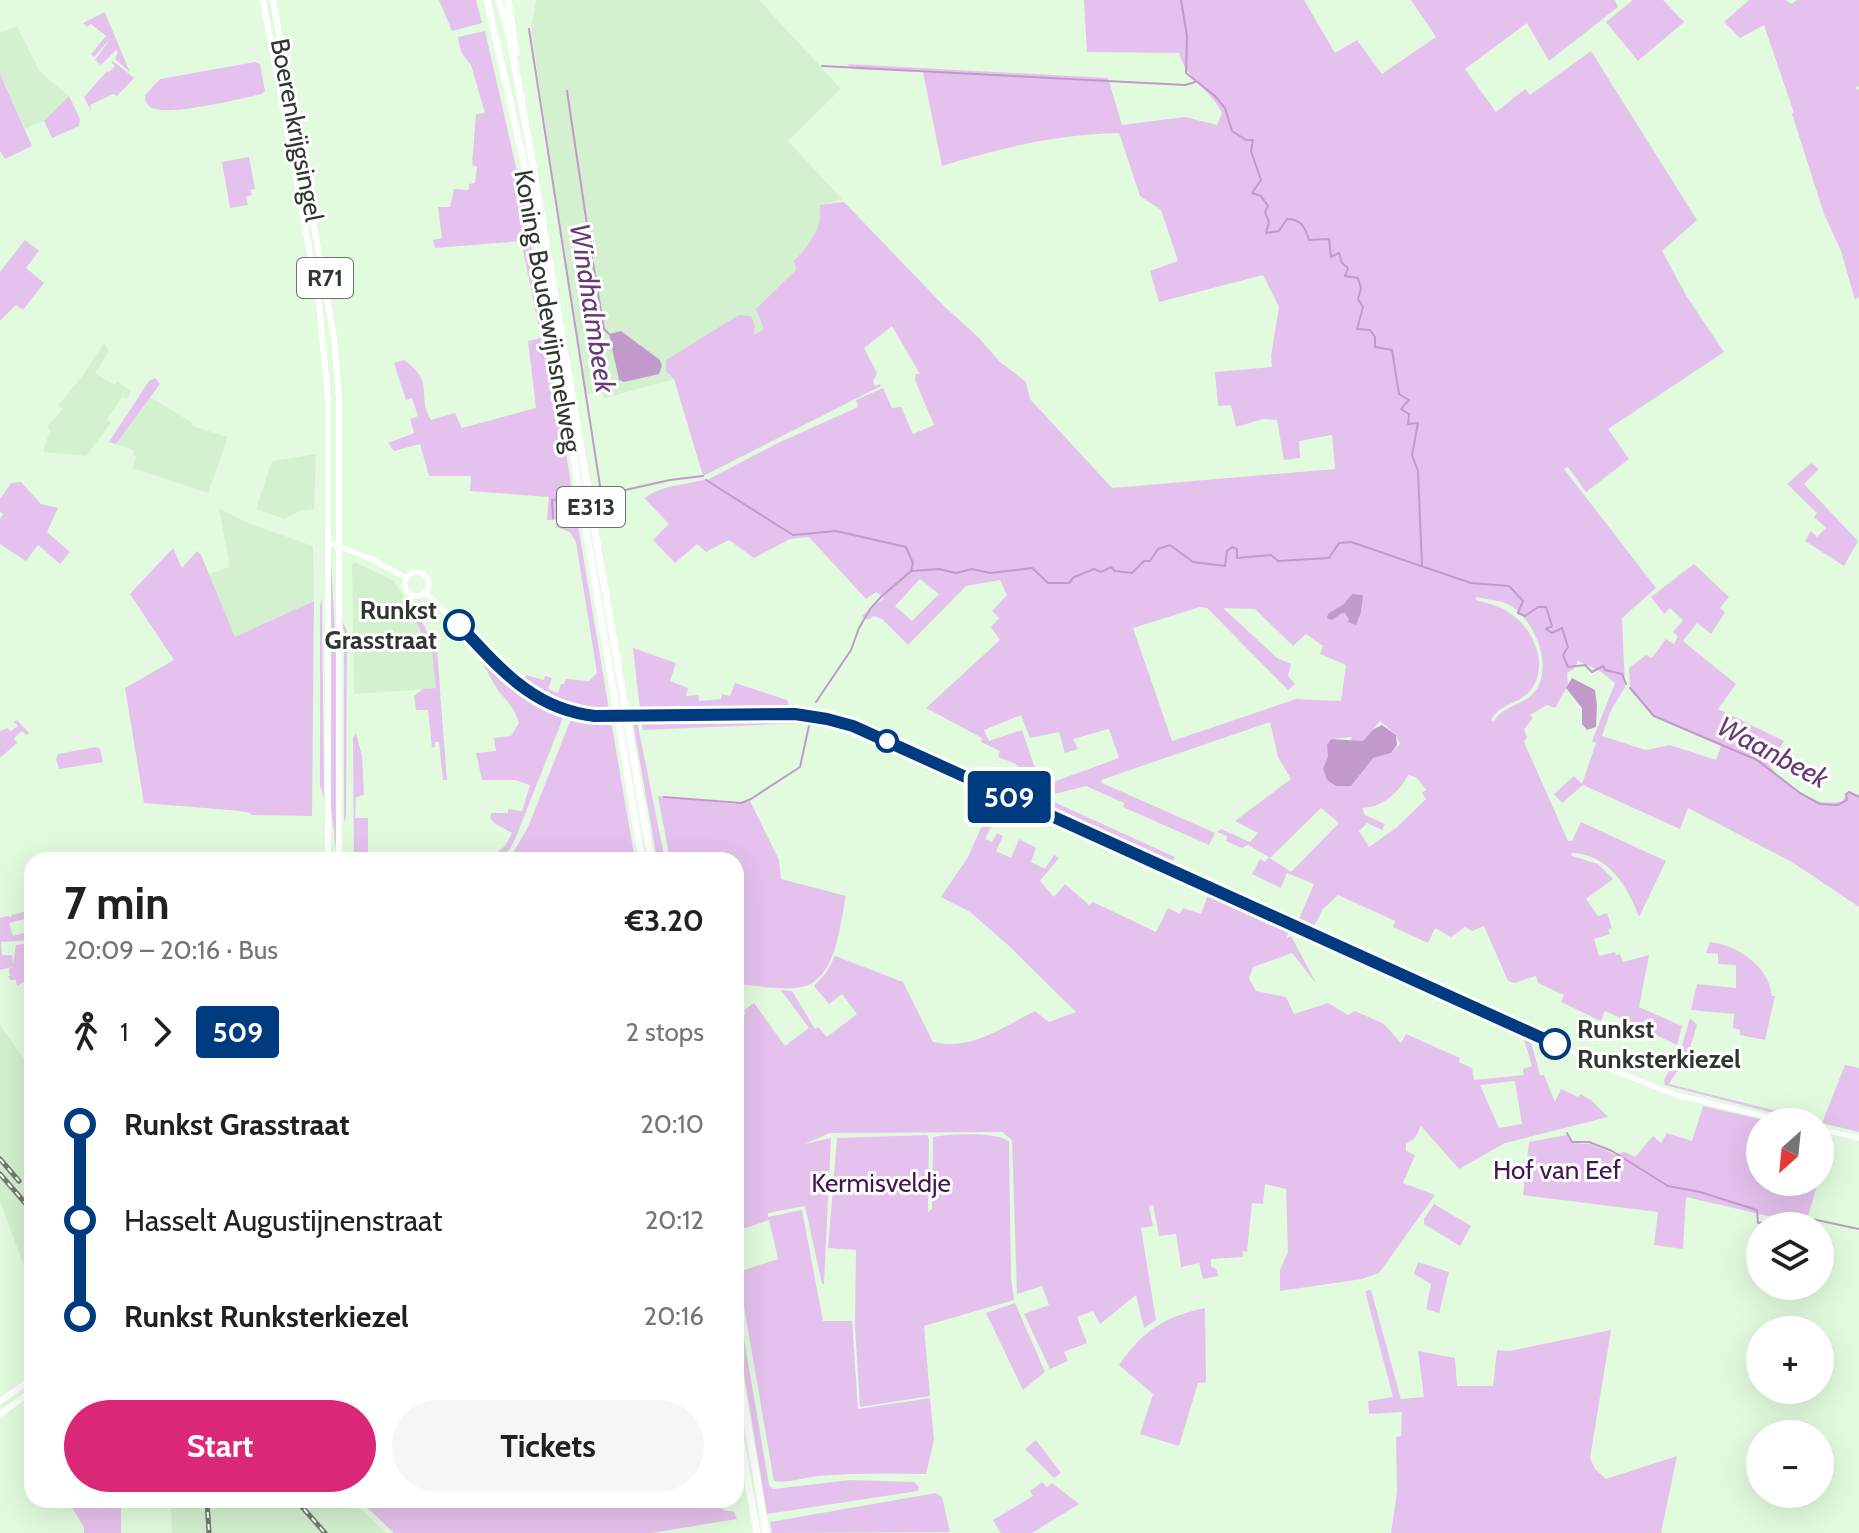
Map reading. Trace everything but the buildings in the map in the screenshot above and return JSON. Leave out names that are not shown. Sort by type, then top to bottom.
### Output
[{"type":"highway","name":"Boerenkrijgsingel","points":[[263,0],[324,340],[328,400],[328,542]]},
{"type":"highway","name":"Boerenkrijgsingel","points":[[273,0],[334,338],[339,399],[339,546]]},
{"type":"highway","name":"Koning Boudewijnsnelweg","points":[[484,0],[488,22],[495,31],[526,175],[641,852]]},
{"type":"highway","name":"Koning Boudewijnsnelweg","points":[[499,0],[534,170],[650,852]]},
{"type":"highway","points":[[508,0],[517,57],[514,67]]},
{"type":"highway","name":"R71","points":[[328,542],[328,852]]},
{"type":"highway","name":"R71","points":[[339,546],[339,852]]},
{"type":"highway","points":[[0,1401],[24,1384]]},
{"type":"highway","points":[[0,1414],[24,1397]]},
{"type":"highway","points":[[744,1403],[766,1533]]},
{"type":"highway","points":[[744,1459],[757,1533]]},
{"type":"street","points":[[328,542],[407,578]]},
{"type":"street","points":[[416,572],[425,575],[429,584],[426,593],[417,596],[409,593],[405,586],[407,578],[416,572]]},
{"type":"street","points":[[426,593],[524,690],[570,711],[595,716],[795,714],[843,723],[1631,1078],[1677,1095],[1746,1112]]},
{"type":"street","points":[[1834,1132],[1859,1138]]},
{"type":"shaded area","points":[[536,0],[759,0],[841,89],[788,141],[842,199],[820,206],[822,218],[819,228],[813,240],[794,261],[803,301],[757,310],[765,329],[682,377],[605,398],[601,391],[585,394],[531,28]]},
{"type":"shaded area","points":[[17,26],[40,72],[69,96],[48,119],[25,129],[0,74],[0,33]]},
{"type":"shaded area","points":[[621,331],[660,360],[662,366],[659,374],[624,382],[619,380],[609,334]]},
{"type":"shaded area","points":[[104,343],[109,351],[95,373],[115,385],[117,381],[131,391],[127,399],[122,397],[107,419],[111,423],[86,456],[43,452],[50,430],[47,427],[63,409],[58,406]]},
{"type":"shaded area","points":[[150,397],[193,423],[192,426],[228,437],[208,493],[133,468],[134,450],[116,444]]},
{"type":"shaded area","points":[[316,454],[314,509],[300,511],[285,519],[256,509],[272,461]]},
{"type":"shaded area","points":[[219,509],[253,525],[313,546],[314,601],[235,638],[209,574],[230,567]]},
{"type":"shaded area","points":[[355,562],[394,581],[409,604],[417,606],[438,652],[440,688],[354,694],[352,564]]},
{"type":"shaded area","points":[[1352,594],[1363,595],[1356,625],[1348,622],[1345,613],[1332,620],[1327,618],[1328,614],[1344,604]]},
{"type":"shaded area","points":[[1572,678],[1595,690],[1596,727],[1587,730],[1582,724],[1582,708],[1566,688]]},
{"type":"shaded area","points":[[1382,725],[1396,735],[1397,745],[1391,753],[1373,758],[1351,786],[1336,786],[1327,780],[1323,769],[1331,739],[1363,741]]},
{"type":"shaded area","points":[[0,1025],[24,1059],[24,1266],[0,1202]]},
{"type":"shaded area","points":[[171,1508],[359,1508],[386,1533],[172,1533]]},
{"type":"green space","points":[[439,0],[476,0],[482,23],[452,31]]},
{"type":"green space","points":[[1084,0],[1304,0],[1335,53],[1357,40],[1382,74],[1436,37],[1411,0],[1615,0],[1618,7],[1549,61],[1527,23],[1465,69],[1496,112],[1525,89],[1530,95],[1591,51],[1697,220],[1662,251],[1687,297],[1724,352],[1608,429],[1629,459],[1586,492],[1568,467],[1564,469],[1656,588],[1622,618],[1625,687],[1611,710],[1602,736],[1646,750],[1670,745],[1716,760],[1721,746],[1652,716],[1630,687],[1629,668],[1646,655],[1652,658],[1666,639],[1674,644],[1678,636],[1673,632],[1683,620],[1670,608],[1664,614],[1651,597],[1694,564],[1729,597],[1720,608],[1725,612],[1711,634],[1697,623],[1683,641],[1736,684],[1718,709],[1784,741],[1770,766],[1802,794],[1832,803],[1842,801],[1849,791],[1859,795],[1859,907],[1792,862],[1688,808],[1680,829],[1583,785],[1562,803],[1554,794],[1574,776],[1582,784],[1596,743],[1592,741],[1615,683],[1600,671],[1578,661],[1574,669],[1567,673],[1568,685],[1555,708],[1547,705],[1530,715],[1533,718],[1524,729],[1527,737],[1524,742],[1568,841],[1572,841],[1581,822],[1666,861],[1639,917],[1629,894],[1614,873],[1595,859],[1571,853],[1572,856],[1598,864],[1613,879],[1586,899],[1598,916],[1607,913],[1612,928],[1608,930],[1610,934],[1594,939],[1599,956],[1615,952],[1616,955],[1620,954],[1623,962],[1649,955],[1639,1007],[1682,1026],[1677,1045],[1605,1011],[1601,1021],[1561,1002],[1564,995],[1538,983],[1536,976],[1514,983],[1508,981],[1484,926],[1472,931],[1465,927],[1451,937],[1435,928],[1428,943],[1393,927],[1395,921],[1338,895],[1323,909],[1313,928],[1298,921],[1314,884],[1287,873],[1281,888],[1252,874],[1260,859],[1265,862],[1269,857],[1248,845],[1242,848],[1226,841],[1227,836],[1217,832],[1221,829],[1250,842],[1258,833],[1235,821],[1291,779],[1278,757],[1270,722],[1101,780],[1215,833],[1209,845],[1123,807],[1124,803],[1086,786],[1043,797],[1175,857],[1171,865],[1020,794],[1119,758],[1109,729],[1073,739],[1078,749],[1065,753],[1059,732],[1030,738],[1021,715],[984,730],[989,741],[1022,730],[1036,771],[1021,774],[1016,764],[998,757],[1000,751],[981,742],[982,738],[926,708],[1000,640],[991,627],[999,618],[992,611],[1007,595],[1000,580],[966,586],[908,645],[882,619],[874,616],[867,620],[862,616],[884,598],[876,592],[866,599],[809,537],[790,539],[754,558],[729,540],[706,552],[697,544],[675,563],[653,540],[669,524],[644,498],[668,487],[709,479],[858,407],[856,400],[883,388],[892,408],[901,407],[913,434],[934,425],[915,380],[916,374],[920,374],[892,326],[864,348],[877,373],[873,382],[875,386],[881,386],[703,476],[674,379],[666,371],[666,360],[739,315],[751,316],[754,335],[764,329],[756,309],[796,270],[794,261],[817,229],[820,205],[844,202],[1000,362],[1026,382],[1030,399],[1112,488],[1335,469],[1332,435],[1299,441],[1300,458],[1284,460],[1277,420],[1263,419],[1236,427],[1231,405],[1218,406],[1215,372],[1272,367],[1279,307],[1263,275],[1159,302],[1150,271],[1178,261],[1161,210],[1140,196],[1119,133],[1029,143],[942,166],[923,72],[853,69],[847,64],[1108,78],[1122,125],[1185,117],[1217,125],[1222,113],[1187,70],[1179,53],[1087,52]],"holes":[[[920,579],[939,594],[912,621],[895,606]],[[1476,597],[1500,602],[1521,614],[1539,643],[1543,666],[1542,677],[1534,693],[1498,715],[1494,721],[1491,720],[1499,710],[1530,691],[1539,671],[1537,649],[1526,629],[1494,605],[1476,600]],[[1200,607],[1207,608],[1288,690],[1295,684],[1288,676],[1291,664],[1277,658],[1223,608],[1255,609],[1293,646],[1306,634],[1323,646],[1320,654],[1346,665],[1341,701],[1296,699],[1172,741],[1133,628]],[[1380,721],[1396,735],[1400,744],[1391,753],[1373,758],[1365,765],[1323,769],[1329,757],[1327,745],[1331,739],[1352,737],[1350,742],[1364,741]],[[1408,775],[1416,777],[1426,790],[1422,793],[1426,799],[1396,828],[1369,847],[1359,831],[1367,823],[1382,830],[1385,824],[1365,815],[1362,808],[1383,802],[1400,788]],[[1321,808],[1339,823],[1291,872],[1270,858]]]},
{"type":"green space","points":[[1633,0],[1663,0],[1684,22],[1638,61],[1606,22]]},
{"type":"green space","points":[[1749,0],[1786,0],[1791,4],[1797,0],[1859,0],[1859,86],[1855,88],[1859,90],[1859,297],[1855,300],[1841,251],[1824,214],[1764,25],[1740,38],[1724,22]]},
{"type":"green space","points":[[105,12],[130,72],[115,59],[116,50],[101,65],[95,60],[111,38],[94,57],[91,54],[106,36],[91,24],[87,27],[83,23]]},
{"type":"green space","points":[[485,31],[532,251],[609,710],[563,703],[522,681],[526,675],[544,680],[545,676],[552,678],[548,689],[558,693],[566,679],[589,681],[597,673],[576,542],[570,532],[556,527],[558,520],[547,520],[549,497],[470,491],[471,476],[429,476],[420,444],[394,451],[388,443],[414,433],[410,419],[418,416],[412,398],[406,400],[394,363],[404,360],[420,375],[431,420],[455,413],[462,428],[536,408],[528,341],[541,338],[521,241],[435,248],[433,240],[442,238],[438,207],[450,207],[454,189],[469,190],[469,184],[475,183],[477,167],[472,165],[476,114],[485,113],[471,65],[461,52],[458,37]]},
{"type":"green space","points":[[113,61],[134,78],[117,96],[113,94],[90,105],[91,111],[84,97],[115,66]]},
{"type":"green space","points":[[255,62],[260,64],[265,91],[262,94],[169,110],[149,106],[146,101],[145,95],[160,79]]},
{"type":"green space","points":[[0,74],[32,146],[5,159],[0,151]]},
{"type":"green space","points":[[69,96],[80,119],[79,126],[52,138],[44,121]]},
{"type":"green space","points":[[249,157],[255,189],[250,190],[252,195],[246,197],[248,205],[230,208],[222,162]]},
{"type":"green space","points":[[25,240],[39,251],[26,268],[44,283],[23,310],[16,305],[0,321],[0,272]]},
{"type":"green space","points":[[155,378],[160,384],[116,444],[109,442],[149,381]]},
{"type":"green space","points":[[1811,463],[1819,469],[1804,484],[1858,541],[1844,566],[1805,541],[1811,531],[1817,537],[1826,528],[1814,517],[1817,513],[1787,484]]},
{"type":"green space","points":[[21,482],[41,504],[58,508],[47,532],[70,552],[60,564],[38,545],[26,561],[0,544],[0,519],[3,514],[0,512],[0,499],[11,483]]},
{"type":"green space","points":[[173,548],[182,568],[197,551],[201,555],[235,637],[314,601],[312,816],[251,815],[241,811],[144,803],[125,688],[174,660],[130,594]]},
{"type":"green space","points":[[331,560],[336,650],[336,851],[331,808]]},
{"type":"green space","points":[[322,598],[324,793],[325,800],[320,786]]},
{"type":"green space","points":[[421,620],[437,653],[447,780],[443,780],[439,742],[435,742],[432,748],[428,710],[416,710],[414,696],[423,689],[436,688],[432,651],[416,622],[408,621]]},
{"type":"green space","points":[[342,622],[347,630],[344,822],[344,632]]},
{"type":"green space","points":[[633,648],[676,663],[670,681],[688,688],[686,696],[698,695],[699,701],[721,699],[722,694],[730,696],[735,683],[787,700],[789,705],[786,708],[640,709]]},
{"type":"green space","points":[[482,655],[531,700],[558,712],[563,718],[516,837],[507,852],[498,852],[512,833],[494,823],[491,813],[508,813],[508,809],[522,811],[530,785],[515,780],[482,780],[476,753],[496,751],[494,738],[511,736],[519,723],[479,658]]},
{"type":"green space","points":[[798,717],[840,725],[838,729],[803,723],[643,730],[641,720]]},
{"type":"green space","points":[[17,720],[29,733],[26,735],[22,731],[14,738],[17,743],[0,758],[0,731],[7,728],[11,731],[18,726],[14,722]]},
{"type":"green space","points":[[571,720],[611,721],[634,852],[514,852],[528,827]]},
{"type":"green space","points":[[637,721],[663,852],[656,852],[633,722]]},
{"type":"green space","points":[[356,733],[362,756],[364,795],[356,797],[355,818],[368,818],[368,852],[354,852],[353,738]]},
{"type":"green space","points":[[96,747],[100,749],[103,762],[59,769],[58,754]]},
{"type":"green space","points":[[658,796],[735,804],[750,801],[779,860],[781,879],[846,896],[835,947],[824,971],[806,986],[772,988],[744,985],[744,852],[668,852]]},
{"type":"green space","points":[[995,796],[1004,799],[985,839],[992,842],[997,833],[1003,836],[996,851],[1011,858],[1019,839],[1036,848],[1031,862],[1045,869],[1054,855],[1059,858],[1040,881],[1054,897],[1065,884],[1089,905],[1093,902],[1156,932],[1168,908],[1180,914],[1183,908],[1201,914],[1209,892],[1290,928],[1286,939],[1291,936],[1316,983],[1292,953],[1253,967],[1249,978],[1256,991],[1286,997],[1294,1014],[1328,1003],[1348,1015],[1355,1011],[1384,1024],[1401,1043],[1406,1034],[1460,1058],[1459,1062],[1472,1068],[1474,1080],[1524,1075],[1523,1069],[1532,1066],[1523,1036],[1530,1039],[1540,1075],[1544,1075],[1555,1102],[1561,1089],[1578,1097],[1580,1094],[1608,1117],[1505,1143],[1459,1169],[1421,1126],[1415,1138],[1406,1144],[1406,1151],[1415,1155],[1403,1183],[1435,1195],[1379,1273],[1362,1279],[1280,1291],[1280,1270],[1288,1252],[1286,1189],[1265,1184],[1263,1204],[1252,1203],[1247,1252],[1243,1251],[1243,1257],[1211,1259],[1211,1266],[1217,1270],[1218,1276],[1203,1279],[1199,1263],[1181,1267],[1176,1234],[1159,1236],[1153,1205],[1149,1206],[1153,1226],[1141,1228],[1156,1320],[1144,1328],[1136,1295],[1100,1324],[1093,1311],[1077,1317],[1087,1343],[1064,1352],[1068,1361],[1050,1369],[1024,1314],[1049,1305],[1042,1286],[1017,1294],[1012,1140],[1002,1132],[830,1133],[804,1144],[831,1138],[824,1284],[805,1206],[768,1213],[768,1217],[802,1210],[823,1321],[852,1321],[858,1409],[930,1398],[934,1440],[926,1474],[845,1474],[774,1481],[744,1307],[744,1270],[778,1259],[769,1220],[744,1228],[744,1010],[754,1003],[785,1046],[809,1028],[781,990],[792,991],[815,1029],[818,1027],[827,1037],[857,1014],[842,994],[829,1004],[814,986],[835,956],[903,982],[933,1042],[973,1041],[1035,1011],[1049,1022],[1076,1012],[970,912],[941,897],[968,857]],"holes":[[[1515,1081],[1522,1124],[1499,1128],[1480,1085]]]},
{"type":"green space","points":[[24,912],[24,919],[9,923],[13,936],[24,933],[24,941],[1,942],[2,955],[12,955],[13,964],[16,945],[24,944],[24,982],[17,986],[16,980],[10,980],[8,976],[9,969],[13,967],[0,970],[0,918],[10,918]]},
{"type":"green space","points":[[1710,942],[1741,952],[1765,975],[1772,996],[1775,996],[1765,1040],[1740,1035],[1740,1030],[1733,1028],[1734,1014],[1691,1010],[1697,984],[1736,988],[1736,965],[1718,964],[1718,954],[1706,953]]},
{"type":"green space","points":[[1690,1018],[1697,1025],[1688,1054],[1669,1084],[1765,1108],[1754,1108],[1665,1085],[1664,1080],[1681,1049]]},
{"type":"green space","points":[[1845,1065],[1859,1068],[1859,1132],[1834,1126],[1834,1108],[1828,1108]]},
{"type":"green space","name":"Hof van Eef","points":[[1703,1106],[1746,1116],[1746,1196],[1814,1196],[1809,1212],[1751,1212],[1686,1197],[1683,1249],[1654,1245],[1658,1212],[1523,1195],[1529,1142],[1567,1135],[1571,1143],[1590,1144],[1614,1154],[1625,1152],[1635,1157],[1653,1136],[1661,1143],[1667,1133],[1692,1141]]},
{"type":"green space","name":"Kermisveldje","points":[[927,1135],[928,1212],[932,1209],[933,1137],[985,1135],[1009,1142],[1014,1300],[924,1326],[930,1396],[860,1407],[855,1326],[856,1250],[828,1248],[837,1138]]},
{"type":"green space","points":[[1434,1204],[1471,1226],[1460,1246],[1424,1224]]},
{"type":"green space","points":[[1418,1262],[1449,1272],[1439,1313],[1426,1309],[1431,1284],[1414,1274]]},
{"type":"green space","points":[[1371,1290],[1401,1399],[1424,1397],[1418,1351],[1455,1358],[1457,1386],[1493,1386],[1497,1350],[1510,1351],[1611,1330],[1590,1458],[1595,1469],[1606,1479],[1677,1456],[1661,1533],[1391,1533],[1397,1492],[1396,1437],[1401,1436],[1402,1412],[1369,1414],[1368,1401],[1393,1397],[1365,1291]]},
{"type":"green space","points":[[1015,1303],[1045,1372],[1023,1390],[986,1313]]},
{"type":"green space","points":[[1205,1308],[1206,1382],[1198,1383],[1179,1446],[1140,1434],[1153,1394],[1119,1365],[1155,1327],[1177,1316]]},
{"type":"green space","points":[[744,1340],[769,1485],[773,1489],[851,1480],[914,1482],[919,1487],[918,1491],[767,1514],[744,1373]]},
{"type":"green space","points":[[1036,1440],[1061,1473],[1054,1478],[1025,1449]]},
{"type":"green space","points":[[1042,1482],[1047,1487],[1052,1483],[1079,1504],[1032,1533],[1001,1533],[993,1520],[1033,1496],[1030,1491]]},
{"type":"green space","points":[[936,1493],[942,1497],[950,1532],[772,1533],[770,1522]]},
{"type":"green space","points":[[72,1508],[121,1508],[121,1533],[84,1533],[84,1527]]},
{"type":"green space","points":[[367,1508],[722,1508],[734,1512],[737,1519],[651,1533],[394,1533]]},
{"type":"waterway","name":"Waanbeek","points":[[1181,0],[1187,36],[1186,73],[1225,108],[1232,131],[1246,140],[1253,140],[1251,151],[1261,180],[1252,193],[1261,196],[1268,206],[1265,212],[1269,222],[1266,233],[1279,231],[1287,219],[1292,219],[1302,225],[1309,240],[1329,239],[1331,257],[1339,253],[1342,263],[1348,268],[1345,276],[1358,278],[1361,288],[1358,299],[1363,307],[1357,329],[1370,330],[1375,337],[1375,347],[1392,350],[1399,394],[1409,400],[1401,409],[1409,414],[1408,424],[1418,423],[1412,455],[1418,471],[1422,566]]},
{"type":"waterway","name":"Windhalmbeek","points":[[529,29],[601,492],[603,495],[703,476]]},
{"type":"waterway","points":[[822,66],[1185,85],[1195,82]]},
{"type":"waterway","points":[[567,91],[592,258]]},
{"type":"waterway","points":[[593,263],[604,329],[609,334]]},
{"type":"waterway","name":"Windhalmbeek","points":[[706,480],[793,535],[836,531],[906,547],[913,563],[911,571],[939,569],[956,573],[972,569],[990,573],[1032,568],[1048,583],[1069,583],[1074,577],[1094,569],[1101,572],[1111,567],[1115,571],[1132,573],[1144,561],[1150,561],[1158,549],[1170,545],[1193,562],[1225,566],[1227,551],[1232,547],[1237,549],[1237,558],[1271,555],[1278,561],[1329,558],[1339,543],[1351,542],[1471,583],[1509,586],[1523,601],[1518,613],[1525,616],[1538,607],[1546,607],[1552,626],[1546,629],[1552,633],[1562,628],[1568,647],[1563,655],[1568,667],[1585,665],[1592,672],[1603,666],[1605,670],[1622,674],[1626,684]]},
{"type":"waterway","points":[[583,497],[603,495]]},
{"type":"waterway","points":[[553,518],[552,500],[576,498]]},
{"type":"waterway","points":[[816,702],[851,650],[870,609],[910,572]]},
{"type":"waterway","name":"Waanbeek","points":[[1630,688],[1654,716],[1757,760],[1800,793],[1820,804],[1838,805],[1847,800],[1846,794],[1849,792],[1859,797]]},
{"type":"waterway","points":[[664,797],[741,803],[751,799],[800,767],[810,721]]},
{"type":"waterway","points":[[1567,1133],[1572,1142],[1589,1142],[1612,1151],[1668,1186],[1700,1192],[1757,1212]]},
{"type":"waterway","points":[[1834,1224],[1859,1229]]},
{"type":"railway","points":[[0,1159],[19,1181]]},
{"type":"railway","points":[[0,1174],[24,1202]]},
{"type":"railway","points":[[207,1508],[209,1533]]},
{"type":"railway","points":[[303,1508],[325,1533]]},
{"type":"bus line","name":"509","points":[[459,625],[524,690],[583,715],[771,713],[811,715],[853,726],[1555,1044]]},
{"type":"place","name":"Runkst Grasstraat","points":[[459,625]]},
{"type":"place","name":"Runkst Runksterkiezel","points":[[1555,1044]]}]
